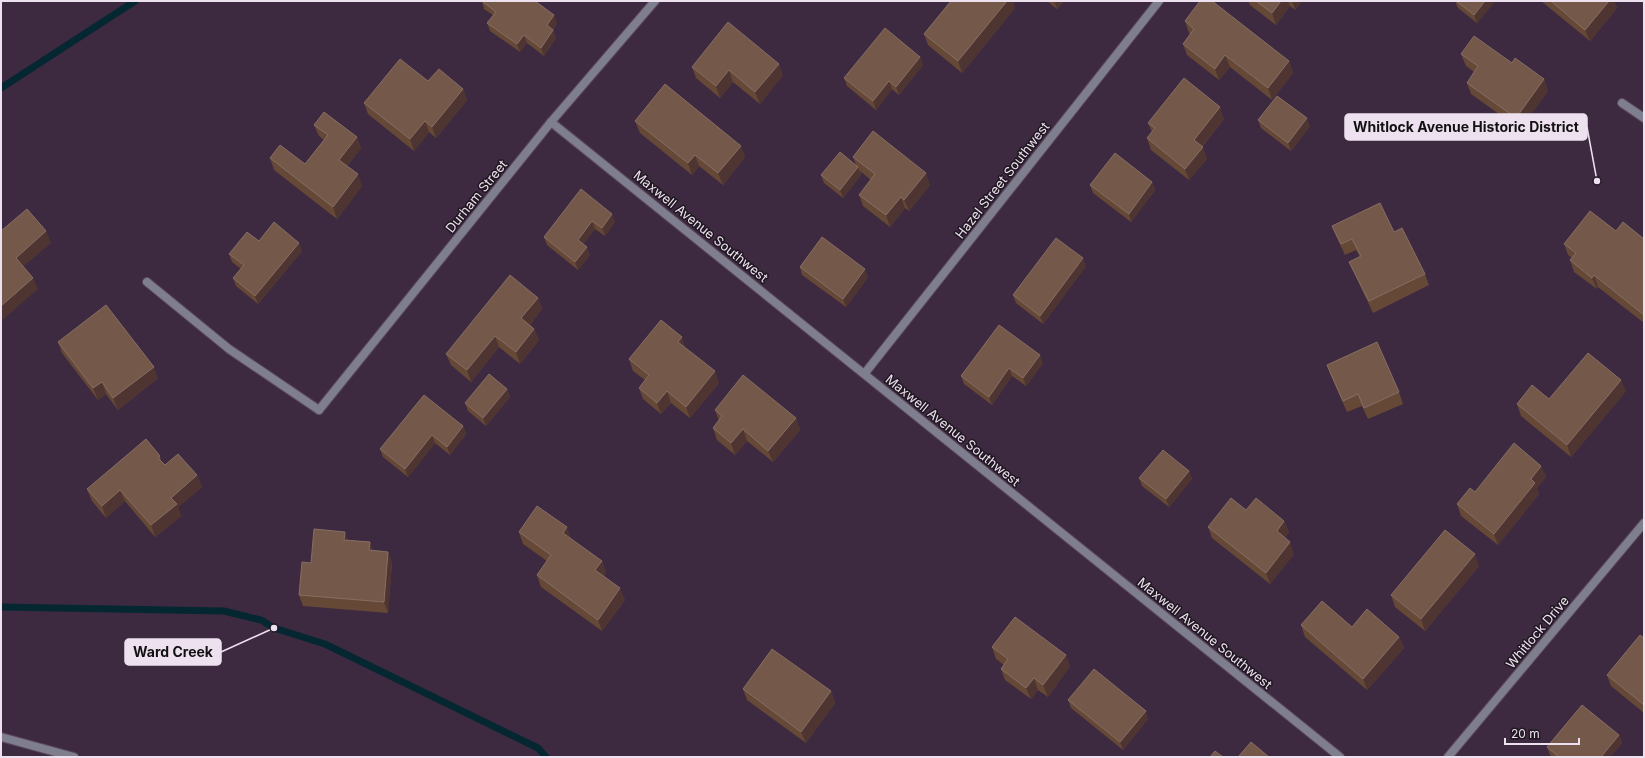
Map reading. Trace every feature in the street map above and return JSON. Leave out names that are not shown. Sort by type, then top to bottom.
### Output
[{"type":"street","name":"Durham Street","points":[[147,282],[229,349],[319,410],[551,122],[655,1]]},
{"type":"street","name":"Hazel Street Southwest","points":[[865,374],[1159,1]]},
{"type":"street","points":[[1622,103],[1644,118]]},
{"type":"street","name":"Maxwell Avenue Southwest","points":[[551,122],[1340,757]]},
{"type":"street","name":"Whitlock Drive","points":[[1448,757],[1644,523]]},
{"type":"street","points":[[1,738],[74,757]]},
{"type":"building","points":[[482,1],[535,1],[554,15],[547,25],[553,30],[541,48],[524,35],[517,44],[487,23],[496,12]]},
{"type":"building","points":[[951,1],[1007,1],[958,61],[924,34]]},
{"type":"building","points":[[1200,1],[1212,1],[1289,61],[1268,88],[1225,55],[1215,69],[1183,44],[1194,29],[1185,21]]},
{"type":"building","points":[[1256,1],[1281,1],[1272,13]]},
{"type":"building","points":[[1456,1],[1485,1],[1474,15]]},
{"type":"building","points":[[1551,1],[1609,1],[1585,30]]},
{"type":"building","points":[[728,22],[779,64],[755,92],[729,70],[716,86],[692,67]]},
{"type":"building","points":[[885,28],[920,57],[896,87],[889,81],[873,101],[844,78]]},
{"type":"building","points":[[1474,36],[1512,63],[1515,58],[1544,79],[1516,118],[1467,83],[1478,66],[1461,54]]},
{"type":"building","points":[[400,59],[428,81],[439,69],[463,89],[432,127],[425,121],[410,139],[364,103]]},
{"type":"building","points":[[1184,78],[1220,107],[1194,140],[1203,147],[1185,169],[1147,138],[1155,128],[1148,123]]},
{"type":"building","points":[[665,84],[741,146],[718,173],[695,155],[688,163],[635,121]]},
{"type":"building","points":[[1277,96],[1307,118],[1288,143],[1258,120]]},
{"type":"building","points":[[324,112],[357,137],[339,160],[358,174],[333,207],[270,158],[280,145],[305,164],[328,135],[314,125]]},
{"type":"building","points":[[873,131],[926,173],[904,200],[901,197],[886,215],[859,195],[875,174],[853,157]]},
{"type":"building","points":[[840,152],[858,167],[840,190],[821,175]]},
{"type":"building","points":[[1115,153],[1152,182],[1129,214],[1090,185]]},
{"type":"building","points":[[581,189],[612,214],[602,228],[592,221],[578,240],[587,247],[575,262],[544,237]]},
{"type":"building","points":[[1380,203],[1394,232],[1402,228],[1425,274],[1369,301],[1349,262],[1361,256],[1352,239],[1341,244],[1332,226]]},
{"type":"building","points":[[27,209],[46,231],[16,258],[33,278],[1,306],[1,231]]},
{"type":"building","points":[[1590,211],[1616,231],[1623,222],[1644,239],[1644,315],[1594,275],[1592,278],[1570,260],[1576,253],[1564,244]]},
{"type":"building","points":[[274,222],[299,243],[255,296],[233,278],[244,265],[229,254],[247,232],[259,241]]},
{"type":"building","points":[[822,237],[865,269],[843,299],[800,267]]},
{"type":"building","points":[[1056,238],[1083,258],[1040,316],[1013,295]]},
{"type":"building","points":[[510,275],[538,298],[521,318],[534,329],[516,352],[495,336],[467,370],[446,354]]},
{"type":"building","points":[[106,305],[154,367],[113,398],[102,382],[93,388],[58,342]]},
{"type":"building","points":[[661,320],[682,337],[678,342],[715,371],[686,407],[667,391],[657,403],[639,388],[649,375],[629,359]]},
{"type":"building","points":[[999,325],[1040,355],[1023,378],[1009,368],[989,397],[961,376]]},
{"type":"building","points":[[1377,342],[1399,392],[1364,408],[1358,394],[1343,401],[1327,365]]},
{"type":"building","points":[[1588,353],[1621,380],[1567,445],[1517,404],[1532,385],[1549,399]]},
{"type":"building","points":[[489,374],[507,389],[483,418],[465,403]]},
{"type":"building","points":[[743,375],[796,418],[768,451],[743,429],[731,443],[713,428],[722,416],[715,410]]},
{"type":"building","points":[[424,395],[463,426],[447,447],[432,435],[405,469],[380,449]]},
{"type":"building","points":[[146,439],[160,456],[158,458],[165,465],[178,454],[197,475],[171,498],[177,504],[151,525],[120,490],[102,506],[87,489]]},
{"type":"building","points":[[1514,443],[1541,466],[1531,479],[1535,483],[1494,534],[1457,504],[1470,488],[1475,492]]},
{"type":"building","points":[[1163,450],[1189,471],[1166,499],[1139,478]]},
{"type":"building","points":[[1231,498],[1246,510],[1256,498],[1284,521],[1277,531],[1290,542],[1266,573],[1208,527]]},
{"type":"building","points":[[537,506],[567,527],[563,533],[602,561],[595,570],[620,588],[598,620],[537,575],[551,555],[519,532]]},
{"type":"building","points":[[314,529],[345,532],[344,540],[370,542],[369,550],[388,552],[384,602],[299,595],[302,562],[311,563]]},
{"type":"building","points":[[1445,530],[1475,554],[1421,619],[1391,595]]},
{"type":"building","points":[[1322,601],[1352,627],[1367,609],[1399,637],[1363,679],[1301,625]]},
{"type":"building","points":[[1015,617],[1066,655],[1043,685],[1034,678],[1026,688],[1001,669],[1008,659],[992,647]]},
{"type":"building","points":[[1640,635],[1644,638],[1644,705],[1607,675]]},
{"type":"building","points":[[772,649],[831,691],[801,732],[743,689]]},
{"type":"building","points":[[1094,669],[1146,711],[1120,742],[1068,700]]},
{"type":"building","points":[[1582,705],[1619,735],[1601,757],[1559,757],[1547,747]]},
{"type":"building","points":[[1251,742],[1269,757],[1238,757]]},
{"type":"building","points":[[1215,751],[1223,757],[1210,757]]},
{"type":"waterway","points":[[1,88],[135,1]]},
{"type":"waterway","points":[[1,607],[224,611],[261,620],[274,628],[325,644],[538,748],[546,757]]},
{"type":"place","name":"Whitlock Avenue Historic District","points":[[1597,181]]},
{"type":"place","name":"Ward Creek","points":[[274,628]]}]
